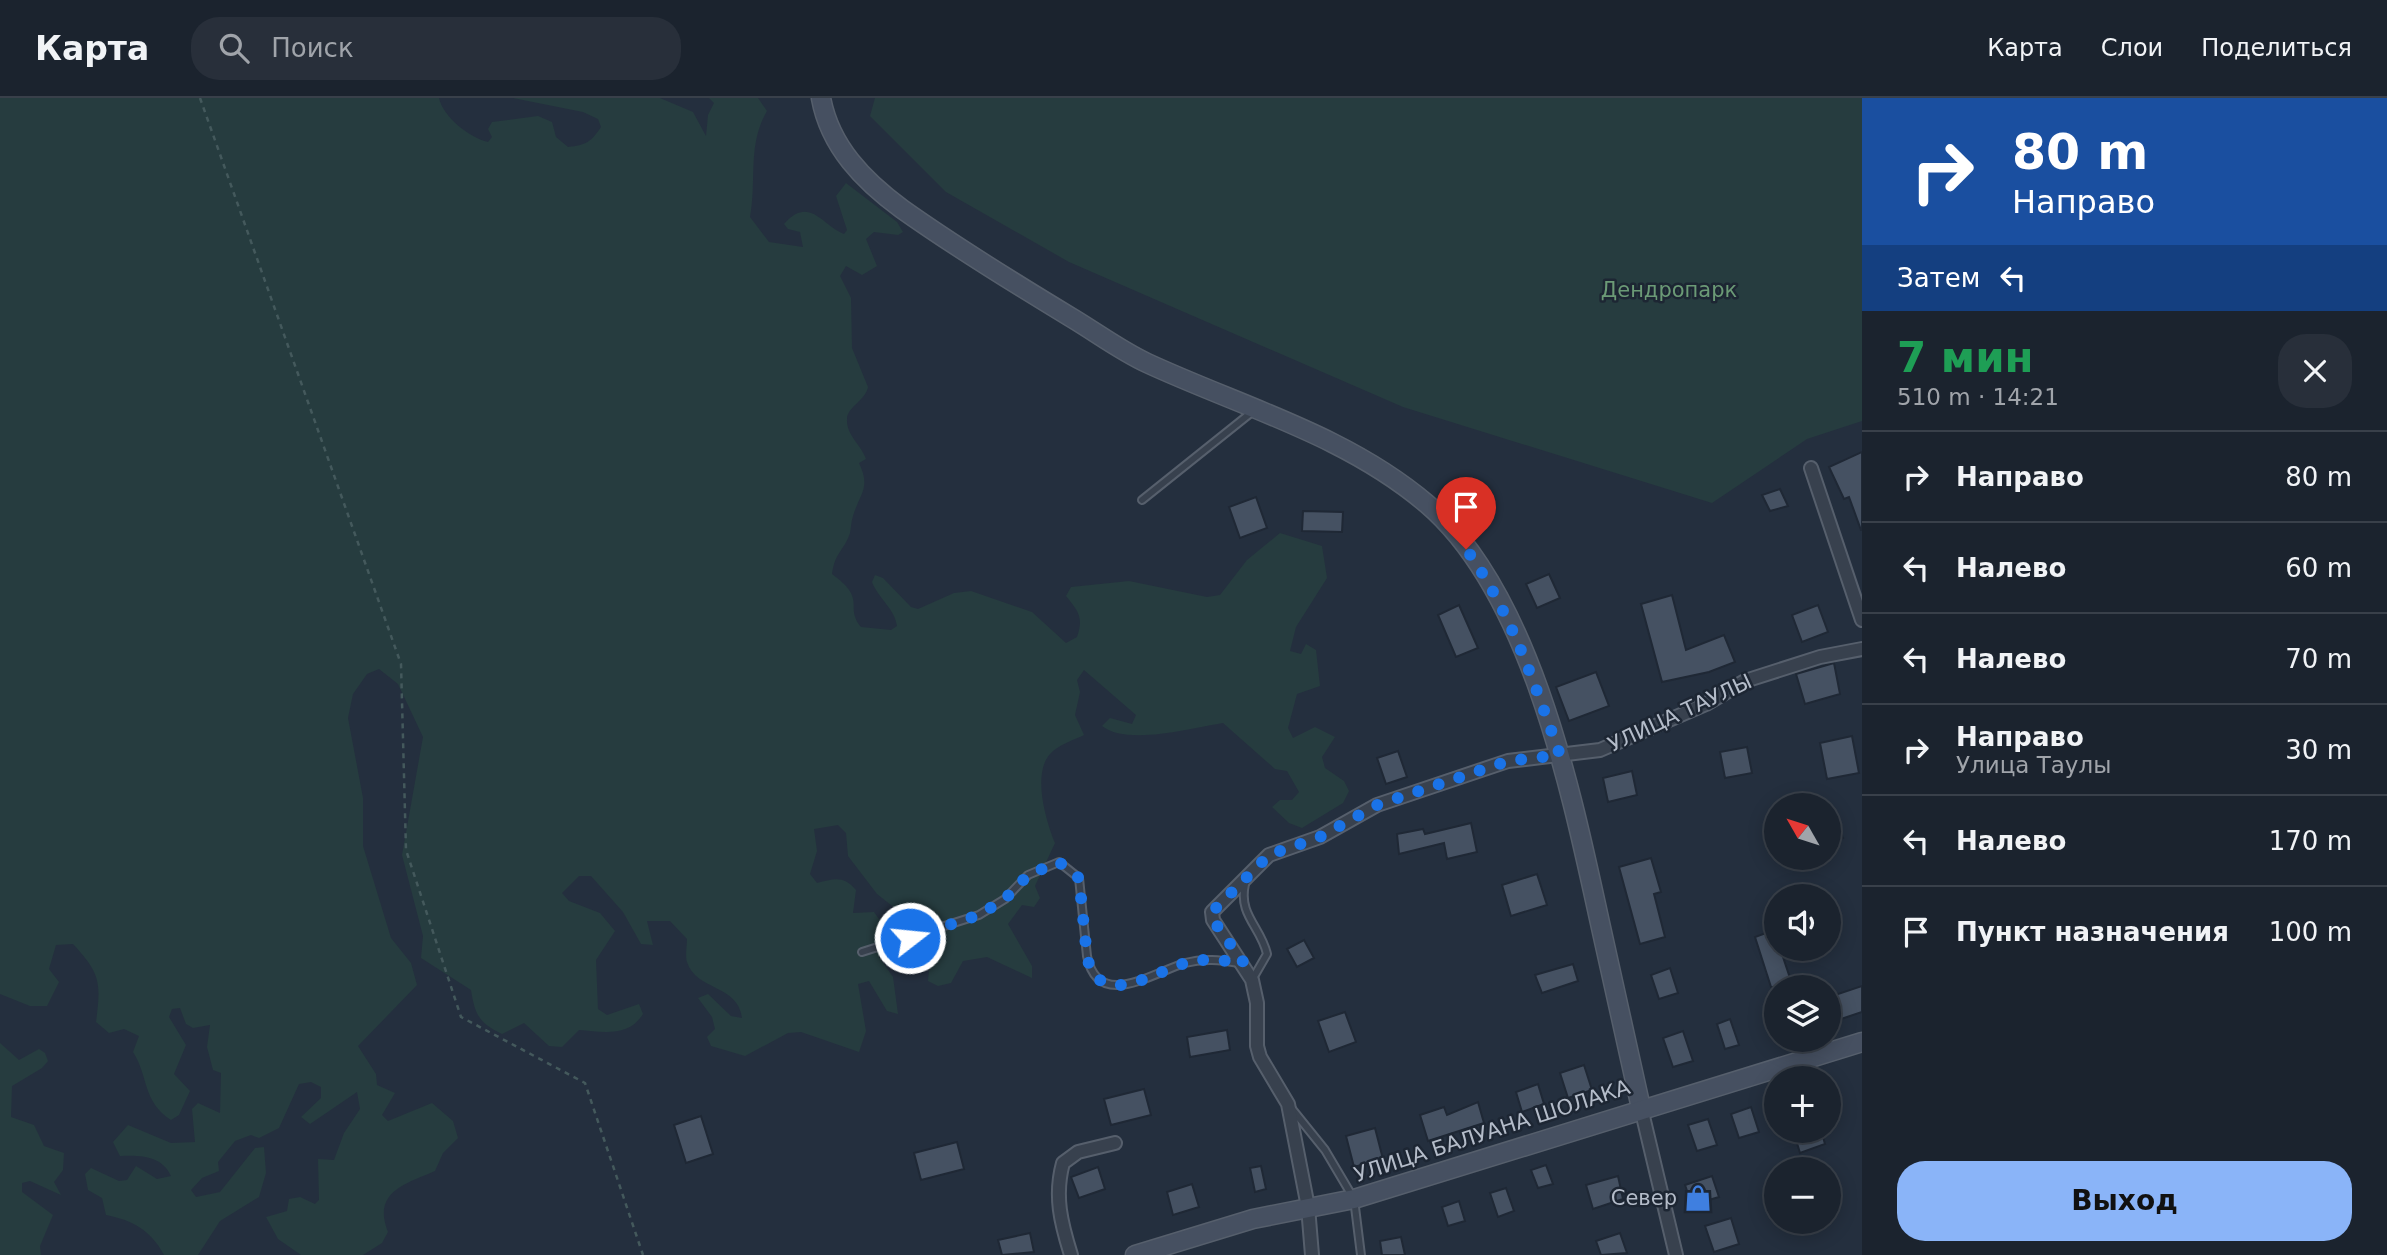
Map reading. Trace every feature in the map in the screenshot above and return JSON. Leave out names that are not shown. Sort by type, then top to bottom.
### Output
[{"type":"street","points":[[821,98],[843,152],[869,185],[902,209],[1144,361],[1258,408],[1359,458],[1398,482],[1437,514],[1483,572],[1523,652],[1560,755],[1676,1255]]},
{"type":"street","points":[[1811,468],[1862,620]]},
{"type":"street","name":"УЛИЦА ТАУЛЫ","points":[[1244,963],[1213,920],[1212,912],[1235,892],[1269,855],[1320,837],[1377,805],[1508,761],[1600,750],[1706,704],[1745,681],[1820,657],[1862,649]]},
{"type":"street","points":[[1244,963],[1252,980],[1260,1057],[1288,1104],[1308,1207],[1312,1255]]},
{"type":"street","name":"УЛИЦА БАЛУАНА ШОЛАКА","points":[[1135,1255],[1254,1219],[1354,1199],[1641,1108],[1862,1042]]},
{"type":"street","points":[[1071,1255],[1057,1200],[1057,1184],[1062,1163],[1078,1152],[1115,1143]]},
{"type":"lane","points":[[1142,500],[1258,408]]},
{"type":"lane","points":[[862,952],[979,915],[1005,899],[1028,875],[1059,862],[1079,878],[1089,966],[1100,981],[1117,986],[1208,958],[1244,963]]},
{"type":"lane","points":[[1245,881],[1243,906],[1247,919],[1265,943],[1267,954],[1252,980]]},
{"type":"lane","points":[[1288,1104],[1325,1150],[1354,1199],[1361,1255]]},
{"type":"path","points":[[200,98],[401,664],[406,850],[461,1017],[585,1083],[643,1255]]},
{"type":"green space","points":[[0,98],[439,98],[452,119],[481,140],[488,142],[492,137],[488,129],[492,122],[538,116],[552,122],[556,137],[568,147],[584,144],[591,139],[601,127],[598,119],[583,112],[513,98],[660,98],[693,112],[706,136],[708,115],[714,103],[709,98],[758,98],[767,111],[757,137],[750,217],[769,242],[803,247],[800,232],[788,229],[784,224],[801,212],[815,215],[844,234],[847,230],[836,196],[846,183],[897,222],[903,232],[898,235],[874,232],[866,239],[877,266],[862,275],[846,266],[840,276],[851,298],[852,348],[868,387],[847,419],[849,430],[866,459],[859,463],[864,485],[852,518],[850,533],[835,561],[832,574],[853,597],[854,614],[861,627],[891,630],[897,626],[893,614],[872,582],[875,575],[883,578],[911,607],[918,609],[954,593],[971,591],[1032,612],[1066,643],[1077,637],[1080,624],[1077,610],[1066,596],[1071,587],[1129,581],[1207,597],[1220,595],[1247,560],[1280,533],[1322,546],[1327,578],[1296,627],[1290,651],[1301,654],[1306,644],[1316,650],[1320,686],[1297,694],[1288,728],[1293,738],[1315,727],[1335,737],[1322,757],[1325,768],[1344,781],[1349,791],[1343,803],[1302,828],[1289,823],[1272,807],[1280,800],[1292,800],[1299,792],[1287,771],[1275,769],[1223,723],[1160,734],[1127,735],[1113,732],[1102,726],[1110,718],[1132,724],[1136,715],[1084,670],[1077,680],[1080,692],[1075,715],[1084,735],[1053,751],[1042,773],[1042,798],[1055,843],[1035,886],[1040,898],[1034,907],[1022,905],[1008,924],[1032,966],[1032,978],[987,957],[963,961],[951,983],[938,986],[928,981],[930,959],[924,949],[930,927],[908,931],[896,909],[877,894],[848,856],[846,833],[838,825],[814,829],[817,851],[810,874],[817,883],[833,880],[847,882],[856,890],[853,913],[874,912],[881,922],[879,957],[893,977],[898,1014],[887,1011],[869,981],[858,984],[866,1031],[859,1052],[801,1032],[788,1033],[745,1056],[711,1046],[707,1037],[715,1029],[712,1017],[698,998],[708,994],[731,1016],[742,1018],[739,1007],[733,999],[692,971],[686,960],[687,939],[670,921],[647,921],[653,945],[641,944],[623,912],[591,876],[579,876],[562,893],[569,901],[600,913],[615,931],[596,960],[598,1009],[607,1015],[639,1004],[643,1014],[623,1030],[579,1030],[562,1047],[549,1046],[524,1023],[502,1034],[488,1026],[479,1017],[471,990],[421,958],[423,936],[402,855],[423,737],[398,684],[379,669],[367,674],[353,694],[348,718],[363,798],[363,846],[391,938],[411,963],[417,985],[358,1046],[376,1074],[377,1085],[395,1093],[382,1115],[388,1121],[432,1103],[453,1121],[458,1138],[443,1153],[435,1171],[403,1185],[388,1199],[384,1207],[384,1218],[388,1232],[382,1243],[363,1255],[301,1255],[278,1239],[266,1217],[287,1211],[289,1199],[300,1197],[315,1204],[319,1200],[318,1159],[334,1160],[344,1133],[360,1109],[357,1092],[310,1124],[301,1117],[321,1098],[321,1087],[311,1082],[299,1084],[279,1128],[259,1138],[251,1135],[235,1141],[218,1162],[219,1171],[202,1178],[191,1190],[196,1197],[220,1192],[255,1148],[264,1147],[266,1173],[259,1197],[220,1221],[198,1255],[164,1255],[153,1239],[140,1228],[106,1215],[102,1198],[88,1190],[85,1174],[91,1168],[119,1181],[127,1180],[136,1166],[157,1179],[171,1176],[156,1160],[142,1156],[120,1156],[113,1142],[128,1125],[171,1143],[195,1142],[192,1109],[198,1103],[220,1113],[221,1073],[213,1070],[207,1047],[210,1025],[193,1028],[186,1024],[180,1008],[172,1009],[169,1017],[186,1045],[174,1074],[190,1091],[179,1115],[171,1120],[150,1097],[133,1052],[139,1036],[124,1029],[109,1033],[96,1022],[97,980],[89,963],[73,944],[56,945],[49,969],[59,982],[47,1006],[30,1006],[0,994]]},
{"type":"green space","name":"Дендропарк","points":[[875,98],[1862,98],[1862,421],[1807,439],[1712,503],[1403,407],[1069,262],[946,192],[870,116]]},
{"type":"green space","points":[[0,1043],[19,1060],[39,1049],[45,1053],[48,1061],[42,1068],[12,1086],[11,1117],[34,1125],[44,1146],[64,1153],[63,1170],[54,1182],[61,1195],[30,1181],[22,1183],[22,1192],[53,1215],[40,1246],[41,1255],[0,1255]]},
{"type":"building","points":[[1862,452],[1861,530],[1849,497],[1844,499],[1829,467]]},
{"type":"building","points":[[1780,489],[1788,506],[1770,511],[1762,495]]},
{"type":"building","points":[[1256,497],[1267,528],[1240,538],[1229,507]]},
{"type":"building","points":[[1303,511],[1343,512],[1342,532],[1302,531]]},
{"type":"building","points":[[1549,574],[1560,598],[1537,608],[1526,584]]},
{"type":"building","points":[[1672,595],[1686,650],[1724,635],[1735,662],[1709,672],[1662,682],[1641,604]]},
{"type":"building","points":[[1459,605],[1478,648],[1456,657],[1438,615]]},
{"type":"building","points":[[1818,605],[1828,632],[1802,642],[1792,615]]},
{"type":"building","points":[[1834,663],[1840,694],[1805,704],[1796,674]]},
{"type":"building","points":[[1596,672],[1609,706],[1569,721],[1556,687]]},
{"type":"building","points":[[1852,736],[1859,773],[1827,779],[1820,743]]},
{"type":"building","points":[[1747,747],[1752,773],[1725,778],[1720,752]]},
{"type":"building","points":[[1398,751],[1407,777],[1386,784],[1377,758]]},
{"type":"building","points":[[1632,771],[1637,795],[1608,802],[1603,778]]},
{"type":"building","points":[[1471,823],[1477,852],[1447,859],[1444,843],[1399,854],[1397,834],[1423,829],[1425,834]]},
{"type":"building","points":[[1651,858],[1661,892],[1654,894],[1665,937],[1640,944],[1619,867]]},
{"type":"building","points":[[1537,874],[1547,905],[1511,916],[1502,885]]},
{"type":"building","points":[[1764,934],[1764,961],[1784,961],[1789,975],[1767,975],[1755,937]]},
{"type":"building","points":[[1304,940],[1314,958],[1297,967],[1287,949]]},
{"type":"building","points":[[1573,964],[1578,981],[1542,993],[1535,975]]},
{"type":"building","points":[[1670,968],[1678,993],[1659,999],[1651,975]]},
{"type":"building","points":[[1862,986],[1862,1012],[1841,1019],[1841,993]]},
{"type":"building","points":[[1345,1012],[1356,1042],[1329,1052],[1318,1021]]},
{"type":"building","points":[[1730,1019],[1739,1045],[1725,1049],[1717,1024]]},
{"type":"building","points":[[1227,1030],[1230,1050],[1190,1057],[1187,1037]]},
{"type":"building","points":[[1683,1031],[1693,1061],[1673,1067],[1663,1038]]},
{"type":"building","points":[[1584,1065],[1592,1090],[1568,1098],[1560,1073]]},
{"type":"building","points":[[1538,1084],[1544,1104],[1522,1112],[1516,1092]]},
{"type":"building","points":[[1144,1089],[1151,1115],[1111,1125],[1104,1099]]},
{"type":"building","points":[[1478,1102],[1484,1123],[1428,1141],[1420,1115],[1444,1107],[1447,1115]]},
{"type":"building","points":[[1751,1107],[1759,1132],[1739,1138],[1731,1114]]},
{"type":"building","points":[[701,1116],[713,1154],[686,1163],[674,1125]]},
{"type":"building","points":[[1708,1119],[1717,1145],[1697,1151],[1688,1125]]},
{"type":"building","points":[[1375,1128],[1383,1159],[1354,1167],[1346,1136]]},
{"type":"building","points":[[957,1142],[964,1169],[921,1180],[914,1153]]},
{"type":"building","points":[[1797,1143],[1825,1143],[1825,1144],[1800,1153]]},
{"type":"building","points":[[1546,1165],[1553,1184],[1538,1188],[1531,1170]]},
{"type":"building","points":[[1261,1166],[1266,1189],[1255,1192],[1250,1168]]},
{"type":"building","points":[[1098,1167],[1105,1189],[1079,1198],[1071,1177]]},
{"type":"building","points":[[1618,1176],[1623,1199],[1593,1209],[1586,1185]]},
{"type":"building","points":[[1712,1176],[1719,1197],[1692,1205],[1685,1185]]},
{"type":"building","points":[[1192,1184],[1199,1207],[1173,1215],[1167,1192]]},
{"type":"building","points":[[1506,1188],[1514,1211],[1498,1217],[1490,1193]]},
{"type":"building","points":[[1459,1201],[1465,1221],[1448,1226],[1442,1207]]},
{"type":"building","points":[[1731,1218],[1739,1244],[1714,1252],[1705,1226]]},
{"type":"building","points":[[1030,1233],[1034,1252],[1002,1255],[998,1240]]},
{"type":"building","points":[[1620,1233],[1627,1253],[1601,1255],[1596,1241]]},
{"type":"building","points":[[1401,1237],[1405,1255],[1382,1255],[1380,1241]]},
{"type":"place","name":"Север","points":[[1698,1198]]},
{"type":"route","points":[[910,938],[979,915],[1005,899],[1028,875],[1059,862],[1079,878],[1083,892],[1089,966],[1100,981],[1117,986],[1132,983],[1186,963],[1208,958],[1244,963],[1213,920],[1212,912],[1235,892],[1269,855],[1320,837],[1377,805],[1408,793],[1508,761],[1560,755],[1523,652],[1502,606],[1466,549]]}]
